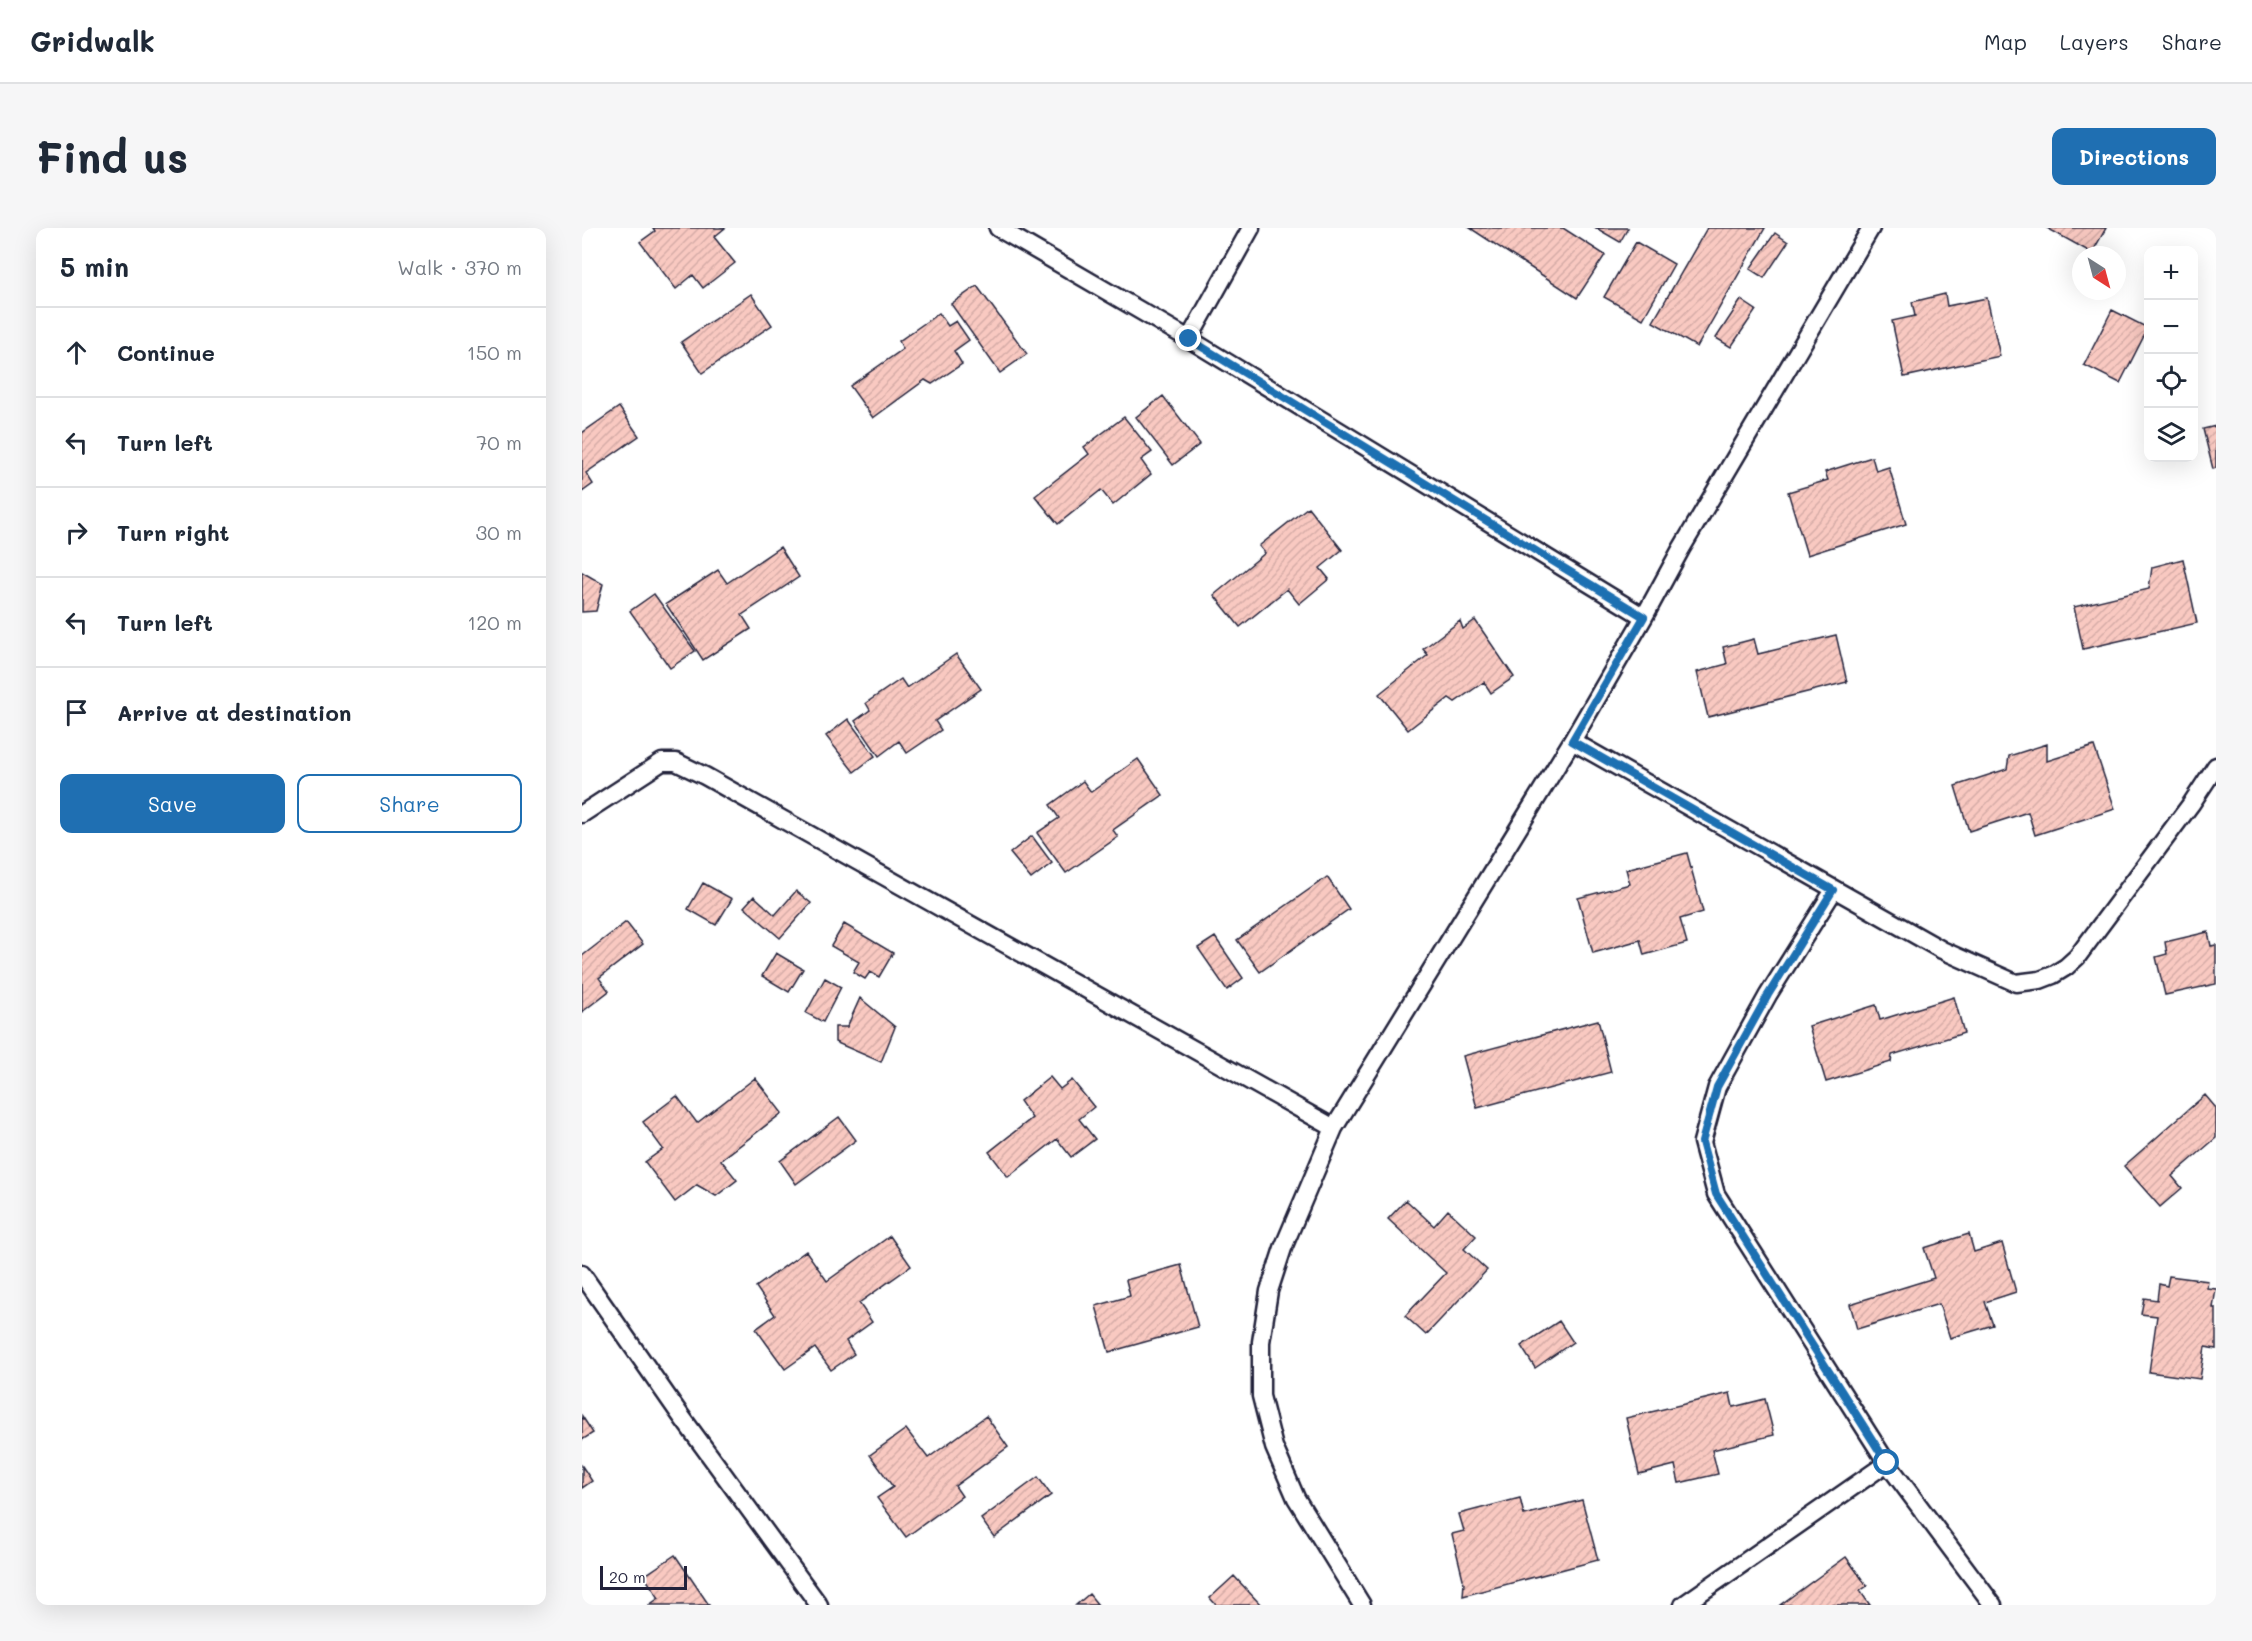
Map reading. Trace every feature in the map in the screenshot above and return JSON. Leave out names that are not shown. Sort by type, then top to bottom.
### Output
[{"type":"lane","points":[[998,228],[1189,339],[1644,617]]},
{"type":"lane","points":[[1189,339],[1251,228]]},
{"type":"lane","points":[[1362,1605],[1296,1498],[1274,1447],[1261,1395],[1261,1342],[1269,1291],[1283,1248],[1334,1128],[1572,741],[1681,549],[1871,228]]},
{"type":"lane","points":[[1572,741],[1942,950],[2016,983],[2040,980],[2066,967],[2077,957],[2191,804],[2216,766]]},
{"type":"lane","points":[[582,814],[662,762],[676,762],[705,776],[1334,1128]]},
{"type":"lane","points":[[1833,890],[1768,995],[1717,1087],[1702,1142],[1716,1194],[1887,1463],[1993,1605]]},
{"type":"lane","points":[[582,1274],[819,1605]]},
{"type":"lane","points":[[1683,1605],[1887,1463]]},
{"type":"building","points":[[653,228],[725,228],[714,237],[735,263],[703,288],[693,275],[676,289],[640,242],[655,231]]},
{"type":"building","points":[[1470,228],[1563,228],[1605,255],[1577,298]]},
{"type":"building","points":[[1596,228],[1628,228],[1620,242]]},
{"type":"building","points":[[1707,228],[1765,228],[1697,347],[1653,322]]},
{"type":"building","points":[[2047,228],[2106,228],[2096,246],[2079,246]]},
{"type":"building","points":[[1775,233],[1788,242],[1764,278],[1750,269]]},
{"type":"building","points":[[1636,242],[1674,264],[1643,319],[1604,297]]},
{"type":"building","points":[[977,286],[1027,354],[1000,373],[951,304]]},
{"type":"building","points":[[751,294],[772,325],[702,373],[681,342]]},
{"type":"building","points":[[1945,294],[1947,306],[1987,298],[2000,356],[1904,377],[1892,321],[1915,316],[1912,302]]},
{"type":"building","points":[[1741,300],[1756,310],[1731,347],[1716,338]]},
{"type":"building","points":[[2112,310],[2144,326],[2144,336],[2120,383],[2084,365]]},
{"type":"building","points":[[939,313],[948,326],[956,321],[969,340],[954,351],[962,364],[932,384],[925,380],[873,418],[850,386],[903,349],[899,341]]},
{"type":"building","points":[[1163,396],[1200,444],[1173,465],[1136,417]]},
{"type":"building","points":[[619,407],[639,436],[586,473],[593,484],[582,492],[582,433]]},
{"type":"building","points":[[1124,417],[1152,452],[1141,460],[1151,474],[1113,505],[1101,490],[1058,524],[1035,496],[1089,454],[1084,447]]},
{"type":"building","points":[[2216,426],[2216,468],[2213,469],[2203,429]]},
{"type":"building","points":[[1872,457],[1876,471],[1889,467],[1906,524],[1807,555],[1788,492],[1828,480],[1825,472]]},
{"type":"building","points":[[1308,507],[1342,550],[1320,568],[1329,579],[1299,604],[1287,589],[1240,627],[1214,595],[1265,553],[1259,546]]},
{"type":"building","points":[[780,547],[799,577],[742,615],[751,629],[703,660],[666,604],[718,570],[727,583]]},
{"type":"building","points":[[2183,559],[2197,623],[2083,649],[2074,607],[2149,589],[2152,567]]},
{"type":"building","points":[[582,572],[603,584],[596,611],[582,612]]},
{"type":"building","points":[[654,594],[695,651],[670,668],[630,611]]},
{"type":"building","points":[[1475,620],[1514,677],[1491,693],[1484,682],[1455,702],[1449,698],[1408,730],[1379,694],[1428,655],[1423,649],[1460,621],[1463,629]]},
{"type":"building","points":[[1836,635],[1847,682],[1708,717],[1697,672],[1727,664],[1723,647],[1754,639],[1758,654]]},
{"type":"building","points":[[956,654],[981,689],[935,721],[941,730],[907,753],[899,741],[879,756],[855,721],[870,710],[866,703],[901,679],[907,688]]},
{"type":"building","points":[[848,719],[875,756],[854,772],[826,736]]},
{"type":"building","points":[[2047,744],[2047,761],[2094,746],[2115,809],[2035,835],[2028,812],[1969,831],[1955,786],[2007,769],[2009,756]]},
{"type":"building","points":[[1138,759],[1163,795],[1113,830],[1118,837],[1066,873],[1037,833],[1059,818],[1050,805],[1083,781],[1091,792]]},
{"type":"building","points":[[1032,836],[1052,863],[1031,879],[1010,853]]},
{"type":"building","points":[[1687,853],[1703,912],[1680,919],[1687,943],[1644,955],[1640,940],[1593,953],[1578,898],[1630,884],[1626,869]]},
{"type":"building","points":[[1327,877],[1349,909],[1260,972],[1237,940]]},
{"type":"building","points":[[703,883],[732,899],[716,925],[688,909]]},
{"type":"building","points":[[796,891],[811,903],[780,938],[744,907],[754,896],[775,915]]},
{"type":"building","points":[[626,922],[643,944],[599,978],[609,991],[582,1012],[582,956]]},
{"type":"building","points":[[844,924],[893,953],[879,977],[870,972],[865,979],[853,972],[859,962],[831,946]]},
{"type":"building","points":[[2208,932],[2211,946],[2216,945],[2216,984],[2165,995],[2156,957],[2167,954],[2165,942]]},
{"type":"building","points":[[1215,937],[1243,978],[1227,990],[1198,948]]},
{"type":"building","points":[[776,953],[803,969],[789,992],[762,976]]},
{"type":"building","points":[[825,978],[841,987],[823,1022],[806,1013]]},
{"type":"building","points":[[1954,997],[1964,1033],[1892,1055],[1891,1062],[1826,1082],[1809,1026],[1876,1005],[1880,1020]]},
{"type":"building","points":[[860,998],[895,1027],[881,1062],[835,1042],[835,1027],[847,1027]]},
{"type":"building","points":[[1598,1020],[1611,1072],[1477,1108],[1463,1056]]},
{"type":"building","points":[[1050,1077],[1060,1089],[1072,1080],[1094,1107],[1079,1119],[1095,1139],[1071,1157],[1057,1139],[1008,1177],[989,1152],[1032,1118],[1020,1101]]},
{"type":"building","points":[[755,1078],[782,1113],[721,1160],[737,1180],[716,1196],[697,1185],[675,1202],[645,1162],[663,1149],[643,1122],[677,1096],[697,1123]]},
{"type":"building","points":[[2205,1095],[2216,1108],[2216,1138],[2172,1176],[2182,1188],[2160,1207],[2124,1166]]},
{"type":"building","points":[[839,1117],[856,1140],[796,1184],[780,1161]]},
{"type":"building","points":[[1406,1200],[1434,1226],[1448,1210],[1476,1236],[1464,1249],[1487,1270],[1426,1335],[1405,1316],[1446,1273],[1388,1219]]},
{"type":"building","points":[[1969,1234],[1974,1252],[2002,1243],[2016,1292],[1985,1302],[1993,1325],[1950,1338],[1939,1304],[1857,1329],[1850,1304],[1934,1278],[1924,1248]]},
{"type":"building","points":[[890,1236],[911,1266],[859,1303],[872,1322],[846,1341],[854,1354],[831,1370],[815,1348],[785,1369],[756,1329],[775,1315],[756,1287],[806,1251],[827,1281]]},
{"type":"building","points":[[1181,1265],[1198,1327],[1109,1352],[1096,1306],[1130,1296],[1126,1280]]},
{"type":"building","points":[[2169,1276],[2208,1281],[2207,1288],[2216,1289],[2213,1308],[2216,1308],[2216,1349],[2205,1347],[2200,1379],[2149,1372],[2157,1316],[2141,1314],[2144,1298],[2157,1300],[2159,1284],[2167,1286]]},
{"type":"building","points":[[1559,1321],[1573,1342],[1535,1368],[1521,1346]]},
{"type":"building","points":[[1730,1393],[1733,1407],[1765,1399],[1774,1435],[1712,1450],[1718,1474],[1679,1483],[1675,1465],[1639,1474],[1626,1418]]},
{"type":"building","points":[[582,1416],[593,1433],[582,1440]]},
{"type":"building","points":[[986,1416],[1008,1447],[955,1486],[962,1496],[906,1537],[877,1498],[893,1487],[870,1455],[906,1429],[928,1458]]},
{"type":"building","points":[[582,1466],[592,1481],[582,1488]]},
{"type":"building","points":[[1038,1477],[1051,1495],[994,1537],[981,1519]]},
{"type":"building","points":[[1520,1498],[1524,1515],[1582,1500],[1598,1560],[1463,1596],[1464,1583],[1452,1534],[1464,1531],[1459,1514]]},
{"type":"building","points":[[675,1555],[709,1605],[649,1605],[659,1598],[644,1576]]},
{"type":"building","points":[[1846,1557],[1867,1586],[1860,1591],[1870,1605],[1780,1605]]},
{"type":"building","points":[[1234,1576],[1261,1605],[1216,1605],[1210,1598]]},
{"type":"building","points":[[1089,1594],[1098,1605],[1076,1605]]},
{"type":"route","points":[[1189,339],[1644,617],[1572,741],[1833,890],[1768,995],[1717,1087],[1702,1142],[1716,1194],[1887,1463]]}]
